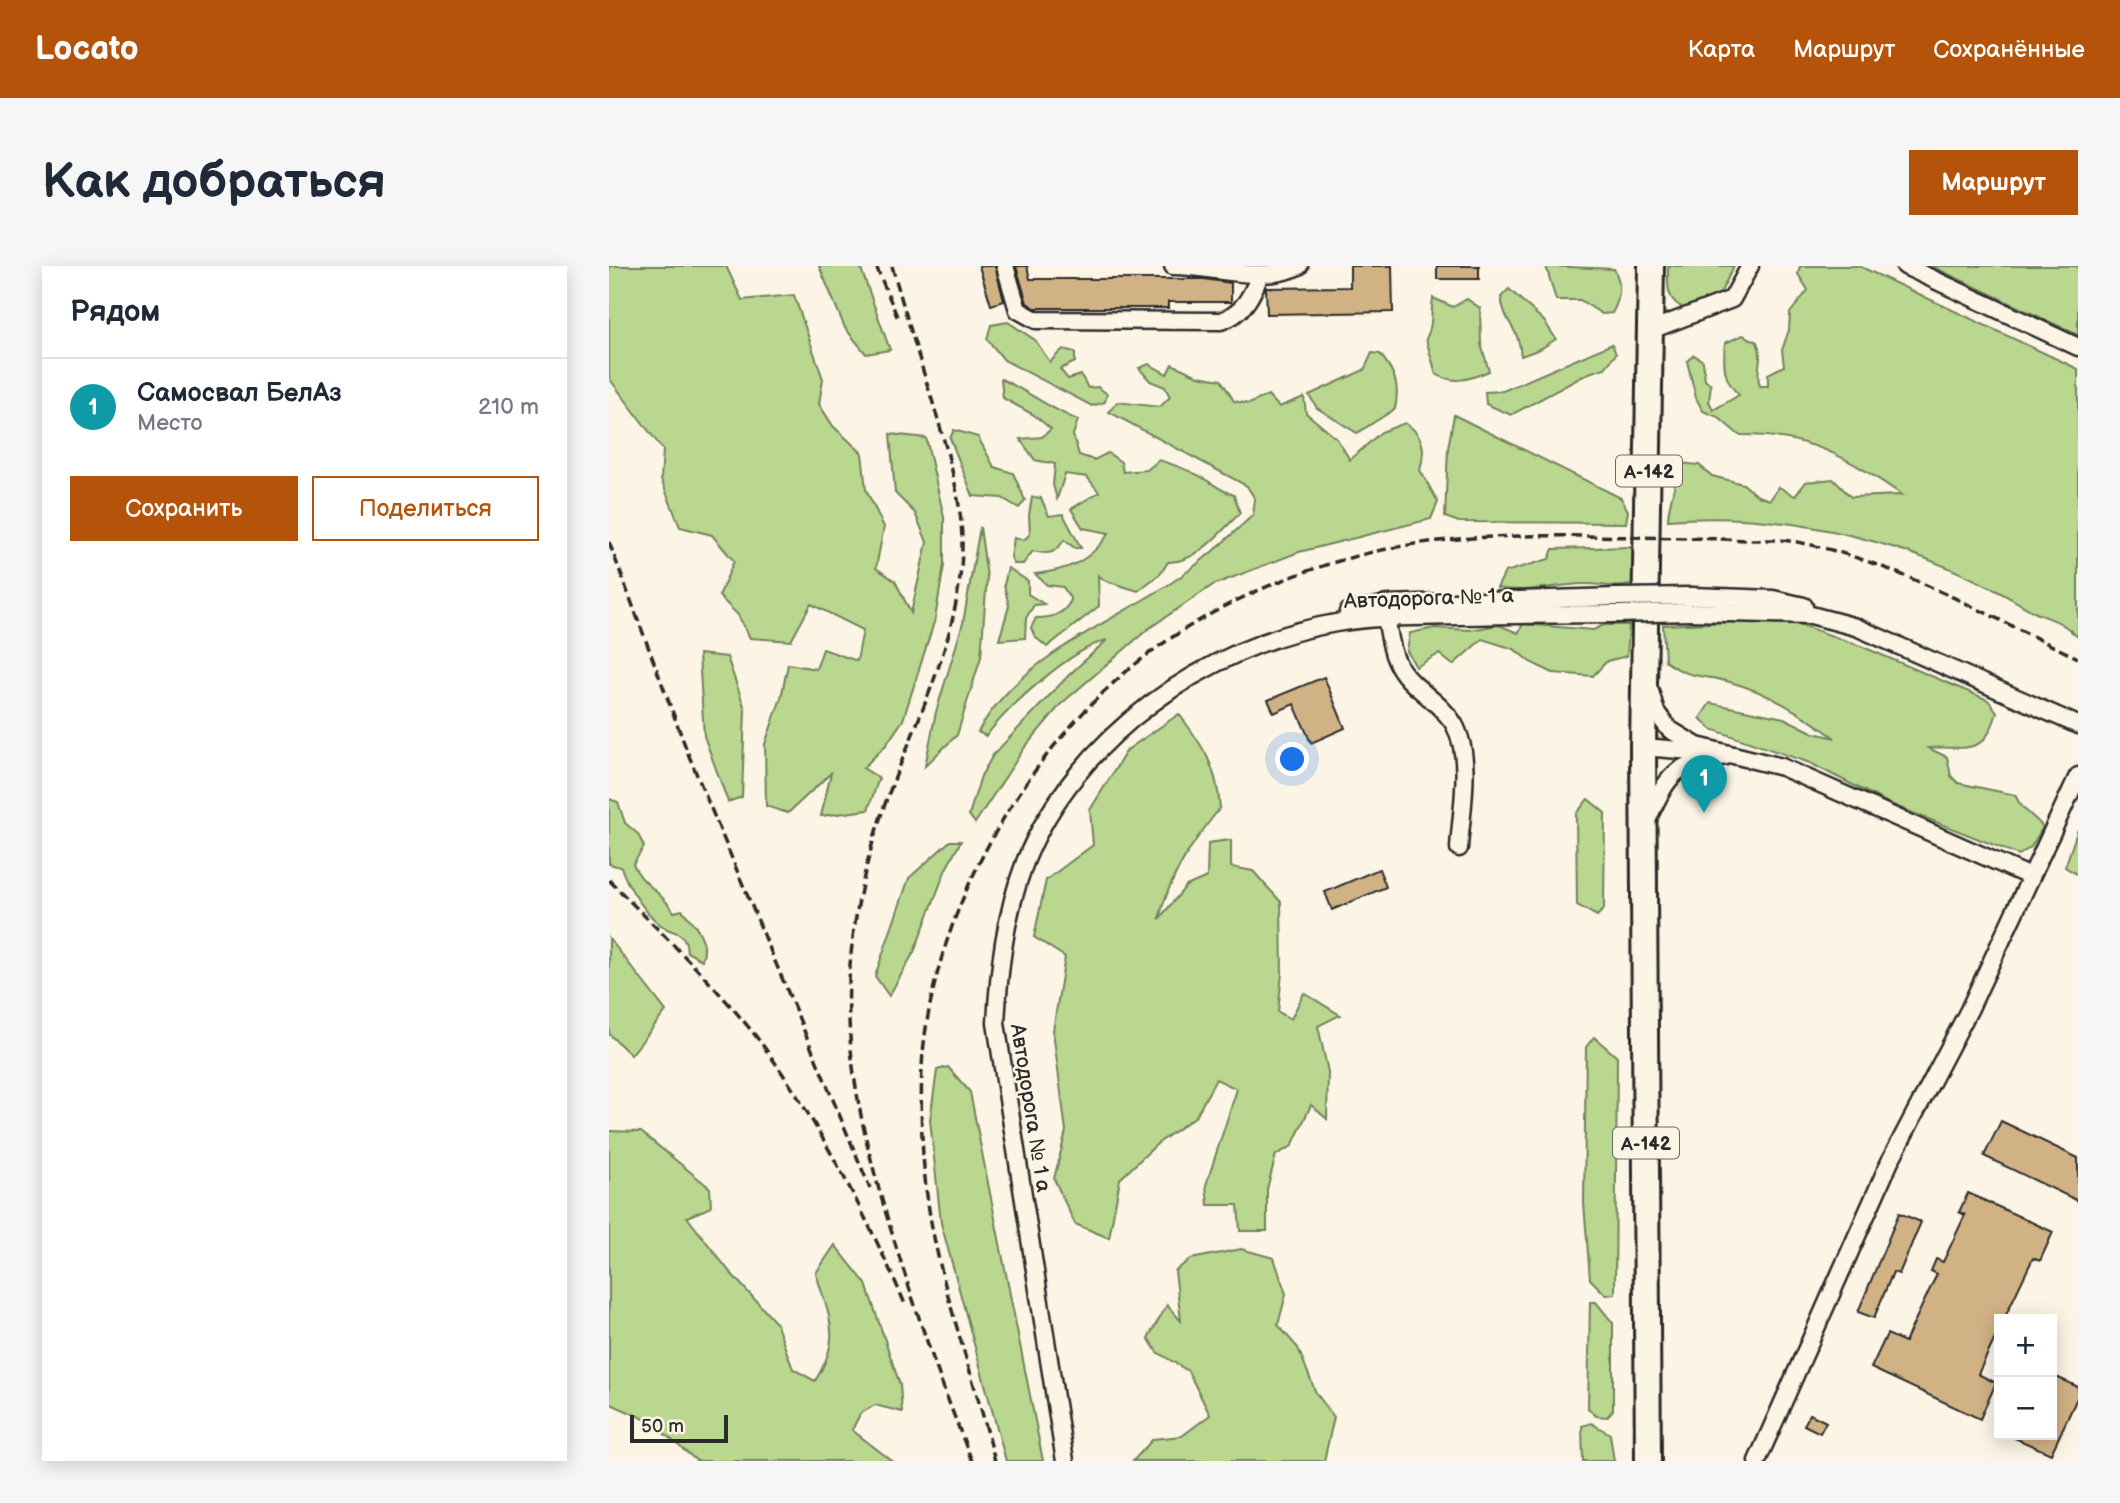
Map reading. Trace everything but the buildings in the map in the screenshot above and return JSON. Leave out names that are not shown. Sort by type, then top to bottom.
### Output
[{"type":"highway","name":"А-142","points":[[1648,1461],[1643,747],[1651,266]]},
{"type":"street","points":[[1005,266],[1018,310],[1037,320],[1221,321],[1233,317],[1243,308],[1249,271]]},
{"type":"street","points":[[1173,266],[1249,271],[1299,266]]},
{"type":"street","points":[[1651,330],[1732,299],[1750,266]]},
{"type":"street","points":[[1905,266],[2078,347]]},
{"type":"street","points":[[1283,634],[1337,615],[1387,604],[1691,604],[1811,615],[1856,627],[2078,725]]},
{"type":"street","name":"Автодорога № 1 а","points":[[1065,1461],[996,1023],[999,959],[1013,900],[1042,825],[1062,795],[1110,740],[1172,688],[1283,634],[1386,617],[1617,605]]},
{"type":"street","points":[[1386,617],[1396,661],[1411,681],[1435,701],[1455,726],[1464,757],[1459,848]]},
{"type":"street","points":[[1646,676],[1656,712],[1669,729],[1697,746],[1782,767],[2031,877]]},
{"type":"street","points":[[1643,747],[1735,754]]},
{"type":"street","points":[[1644,826],[1667,778],[1694,760],[1735,754]]},
{"type":"street","points":[[1757,1461],[1891,1159],[1969,1010],[2078,776]]},
{"type":"green space","points":[[609,266],[726,266],[742,300],[794,295],[823,379],[819,404],[833,426],[862,453],[866,490],[884,527],[876,568],[895,581],[911,613],[927,542],[915,513],[895,493],[890,434],[926,438],[944,517],[944,565],[935,619],[903,720],[886,745],[863,768],[879,778],[868,810],[821,816],[831,773],[788,813],[766,806],[765,744],[781,698],[788,664],[816,669],[823,649],[857,661],[863,630],[811,604],[791,641],[750,638],[738,615],[719,596],[734,561],[712,535],[680,527],[661,479],[663,450],[609,378]]},
{"type":"green space","points":[[819,266],[860,266],[890,350],[866,354],[845,328]]},
{"type":"green space","points":[[1546,266],[1614,269],[1619,291],[1612,313],[1602,314],[1580,300],[1556,300]]},
{"type":"green space","points":[[1668,266],[1734,266],[1715,303],[1685,309],[1671,296]]},
{"type":"green space","points":[[1800,266],[1859,266],[2078,369],[2078,637],[2058,622],[1948,568],[1857,537],[1763,521],[1715,518],[1668,520],[1679,463],[1699,465],[1712,476],[1743,484],[1758,496],[1770,500],[1779,487],[1795,496],[1806,482],[1833,479],[1851,497],[1902,495],[1863,469],[1826,450],[1786,439],[1739,435],[1718,417],[1703,411],[1696,398],[1687,361],[1694,355],[1703,361],[1705,380],[1711,385],[1709,401],[1713,410],[1739,395],[1727,378],[1724,351],[1725,343],[1743,335],[1757,342],[1759,348],[1760,386],[1768,386],[1768,374],[1784,366],[1782,350],[1789,330],[1790,313],[1808,290],[1798,274]]},
{"type":"green space","points":[[1931,266],[2078,266],[2078,335]]},
{"type":"green space","points":[[1509,289],[1544,321],[1556,339],[1521,356],[1518,338],[1501,297]]},
{"type":"green space","points":[[1433,298],[1453,307],[1467,299],[1480,308],[1481,344],[1489,371],[1456,380],[1436,374],[1426,339],[1431,323]]},
{"type":"green space","points":[[1008,322],[1035,340],[1050,362],[1063,349],[1075,352],[1075,362],[1060,369],[1068,379],[1081,375],[1088,388],[1098,387],[1107,394],[1105,402],[1092,406],[1004,360],[987,339],[991,325]]},
{"type":"green space","points":[[1612,344],[1616,354],[1605,368],[1589,373],[1511,415],[1486,404],[1485,392],[1503,391]]},
{"type":"green space","points":[[1372,353],[1380,354],[1393,373],[1397,393],[1395,409],[1357,433],[1317,408],[1309,395],[1364,370]]},
{"type":"green space","points":[[1149,364],[1167,374],[1172,364],[1198,376],[1221,380],[1234,401],[1249,404],[1268,395],[1279,407],[1304,397],[1306,413],[1337,439],[1350,460],[1381,432],[1405,423],[1420,438],[1423,455],[1420,470],[1438,502],[1431,519],[1299,552],[1213,585],[1148,629],[1061,704],[1025,747],[975,823],[969,815],[981,776],[993,755],[1069,675],[1107,640],[1092,645],[1059,666],[1010,710],[986,736],[978,732],[995,706],[1039,664],[1064,646],[1182,576],[1253,515],[1255,499],[1247,486],[1109,412],[1117,402],[1160,407],[1170,397],[1165,387],[1150,381],[1139,368]]},
{"type":"green space","points":[[1001,379],[1078,420],[1073,435],[1079,455],[1094,460],[1108,453],[1121,462],[1123,472],[1147,470],[1159,460],[1176,466],[1234,495],[1240,513],[1198,552],[1179,561],[1168,562],[1161,573],[1138,591],[1106,581],[1098,575],[1099,606],[1047,647],[1035,637],[1031,628],[1036,618],[1057,615],[1071,600],[1063,587],[1047,585],[1035,574],[1077,563],[1094,551],[1109,533],[1083,528],[1071,509],[1099,492],[1087,477],[1065,474],[1057,499],[1053,485],[1055,464],[1035,460],[1020,439],[1042,437],[1051,429],[1034,415],[1003,398]]},
{"type":"green space","points":[[1454,415],[1621,498],[1628,511],[1626,523],[1459,522],[1445,517],[1448,448]]},
{"type":"green space","points":[[954,430],[978,437],[994,467],[1013,473],[1025,500],[1019,508],[1002,498],[973,496],[950,438]]},
{"type":"green space","points":[[1032,497],[1041,498],[1049,516],[1063,514],[1081,548],[1075,548],[1064,540],[1054,551],[1033,551],[1023,564],[1014,564],[1011,557],[1014,538],[1024,540],[1030,534]]},
{"type":"green space","points":[[980,527],[987,577],[981,657],[957,735],[925,766],[936,712],[963,623]]},
{"type":"green space","points":[[1630,547],[1642,557],[1641,579],[1627,586],[1583,584],[1530,590],[1497,588],[1505,572],[1549,559],[1553,549]]},
{"type":"green space","points":[[1008,568],[1028,581],[1028,594],[1044,604],[1034,605],[1026,618],[1025,638],[999,640],[1009,606],[1004,585]]},
{"type":"green space","points":[[1757,621],[1799,624],[1863,647],[1988,700],[1997,712],[1992,727],[1979,743],[1963,748],[1928,748],[1947,757],[1951,776],[1958,783],[2015,795],[2021,806],[2043,827],[2031,847],[2019,855],[1888,803],[1810,763],[1711,729],[1700,718],[1710,703],[1784,718],[1814,733],[1835,738],[1798,713],[1759,692],[1730,682],[1689,674],[1665,661],[1663,625]]},
{"type":"green space","points":[[1523,624],[1593,630],[1604,625],[1629,625],[1627,656],[1607,661],[1593,676],[1553,673],[1530,662],[1514,649],[1482,639],[1453,665],[1439,654],[1416,667],[1407,651],[1410,633],[1435,628],[1470,630],[1499,625],[1518,633]]},
{"type":"green space","points":[[699,654],[727,657],[745,709],[742,797],[728,802],[704,736]]},
{"type":"green space","points":[[1179,714],[1208,758],[1216,781],[1220,808],[1183,860],[1169,888],[1159,919],[1186,886],[1207,877],[1208,843],[1231,840],[1231,867],[1253,871],[1281,902],[1282,973],[1278,1012],[1291,1019],[1304,993],[1340,1015],[1318,1026],[1328,1072],[1327,1119],[1311,1105],[1292,1146],[1276,1155],[1267,1189],[1267,1231],[1240,1231],[1238,1205],[1208,1205],[1206,1185],[1237,1089],[1216,1079],[1196,1116],[1157,1144],[1120,1179],[1109,1238],[1075,1224],[1054,1179],[1066,1131],[1053,1031],[1065,957],[1034,937],[1046,880],[1093,845],[1090,810],[1127,750]]},
{"type":"green space","points":[[609,799],[618,802],[625,823],[638,834],[644,847],[633,864],[636,871],[674,912],[682,910],[696,927],[704,946],[702,960],[687,952],[682,936],[660,924],[646,910],[633,892],[621,867],[609,864]]},
{"type":"green space","points":[[1588,799],[1605,813],[1604,909],[1597,916],[1577,905],[1576,814]]},
{"type":"green space","points":[[2078,829],[2078,875],[2065,867]]},
{"type":"green space","points":[[950,841],[961,841],[946,869],[914,952],[889,996],[875,976],[909,878]]},
{"type":"green space","points":[[609,938],[666,1011],[631,1055],[609,1034]]},
{"type":"green space","points":[[1594,1037],[1617,1057],[1615,1294],[1606,1295],[1590,1279],[1584,1203],[1586,1047]]},
{"type":"green space","points":[[948,1067],[970,1092],[1043,1461],[1006,1461],[941,1223],[930,1120],[937,1070]]},
{"type":"green space","points":[[609,1131],[641,1132],[710,1188],[711,1207],[687,1217],[729,1271],[776,1323],[793,1369],[815,1381],[829,1352],[831,1339],[829,1316],[816,1273],[835,1245],[866,1284],[900,1385],[902,1412],[875,1405],[860,1414],[852,1430],[892,1461],[697,1461],[649,1421],[609,1403]]},
{"type":"green space","points":[[1241,1249],[1274,1258],[1286,1294],[1278,1325],[1298,1348],[1316,1393],[1334,1417],[1324,1461],[1133,1461],[1153,1439],[1182,1436],[1210,1415],[1188,1371],[1157,1352],[1148,1338],[1167,1305],[1181,1321],[1175,1271],[1191,1259]]},
{"type":"green space","points":[[1590,1302],[1596,1302],[1613,1323],[1613,1410],[1607,1417],[1596,1416],[1588,1408]]},
{"type":"green space","points":[[1591,1423],[1610,1434],[1614,1461],[1583,1461],[1582,1426]]},
{"type":"railway","points":[[876,266],[899,321]]},
{"type":"railway","points":[[892,266],[953,475],[960,512],[962,549],[960,581],[946,643],[889,793],[867,862],[853,934],[849,981],[851,1053],[863,1123],[880,1193],[926,1337],[972,1461]]},
{"type":"railway","points":[[995,1461],[943,1278],[927,1198],[921,1086],[929,1008],[944,950],[966,892],[993,836],[1026,783],[1064,734],[1106,690],[1151,652],[1198,621],[1248,595],[1353,557],[1457,539],[1563,536],[1774,540],[1802,543],[1872,563],[1907,577],[2078,658]]},
{"type":"railway","points":[[609,542],[689,756],[870,1188]]},
{"type":"railway","points":[[609,880],[721,995],[776,1064],[838,1165],[905,1304]]},
{"type":"place","name":"Самосвал БелАз","points":[[1704,813]]}]
